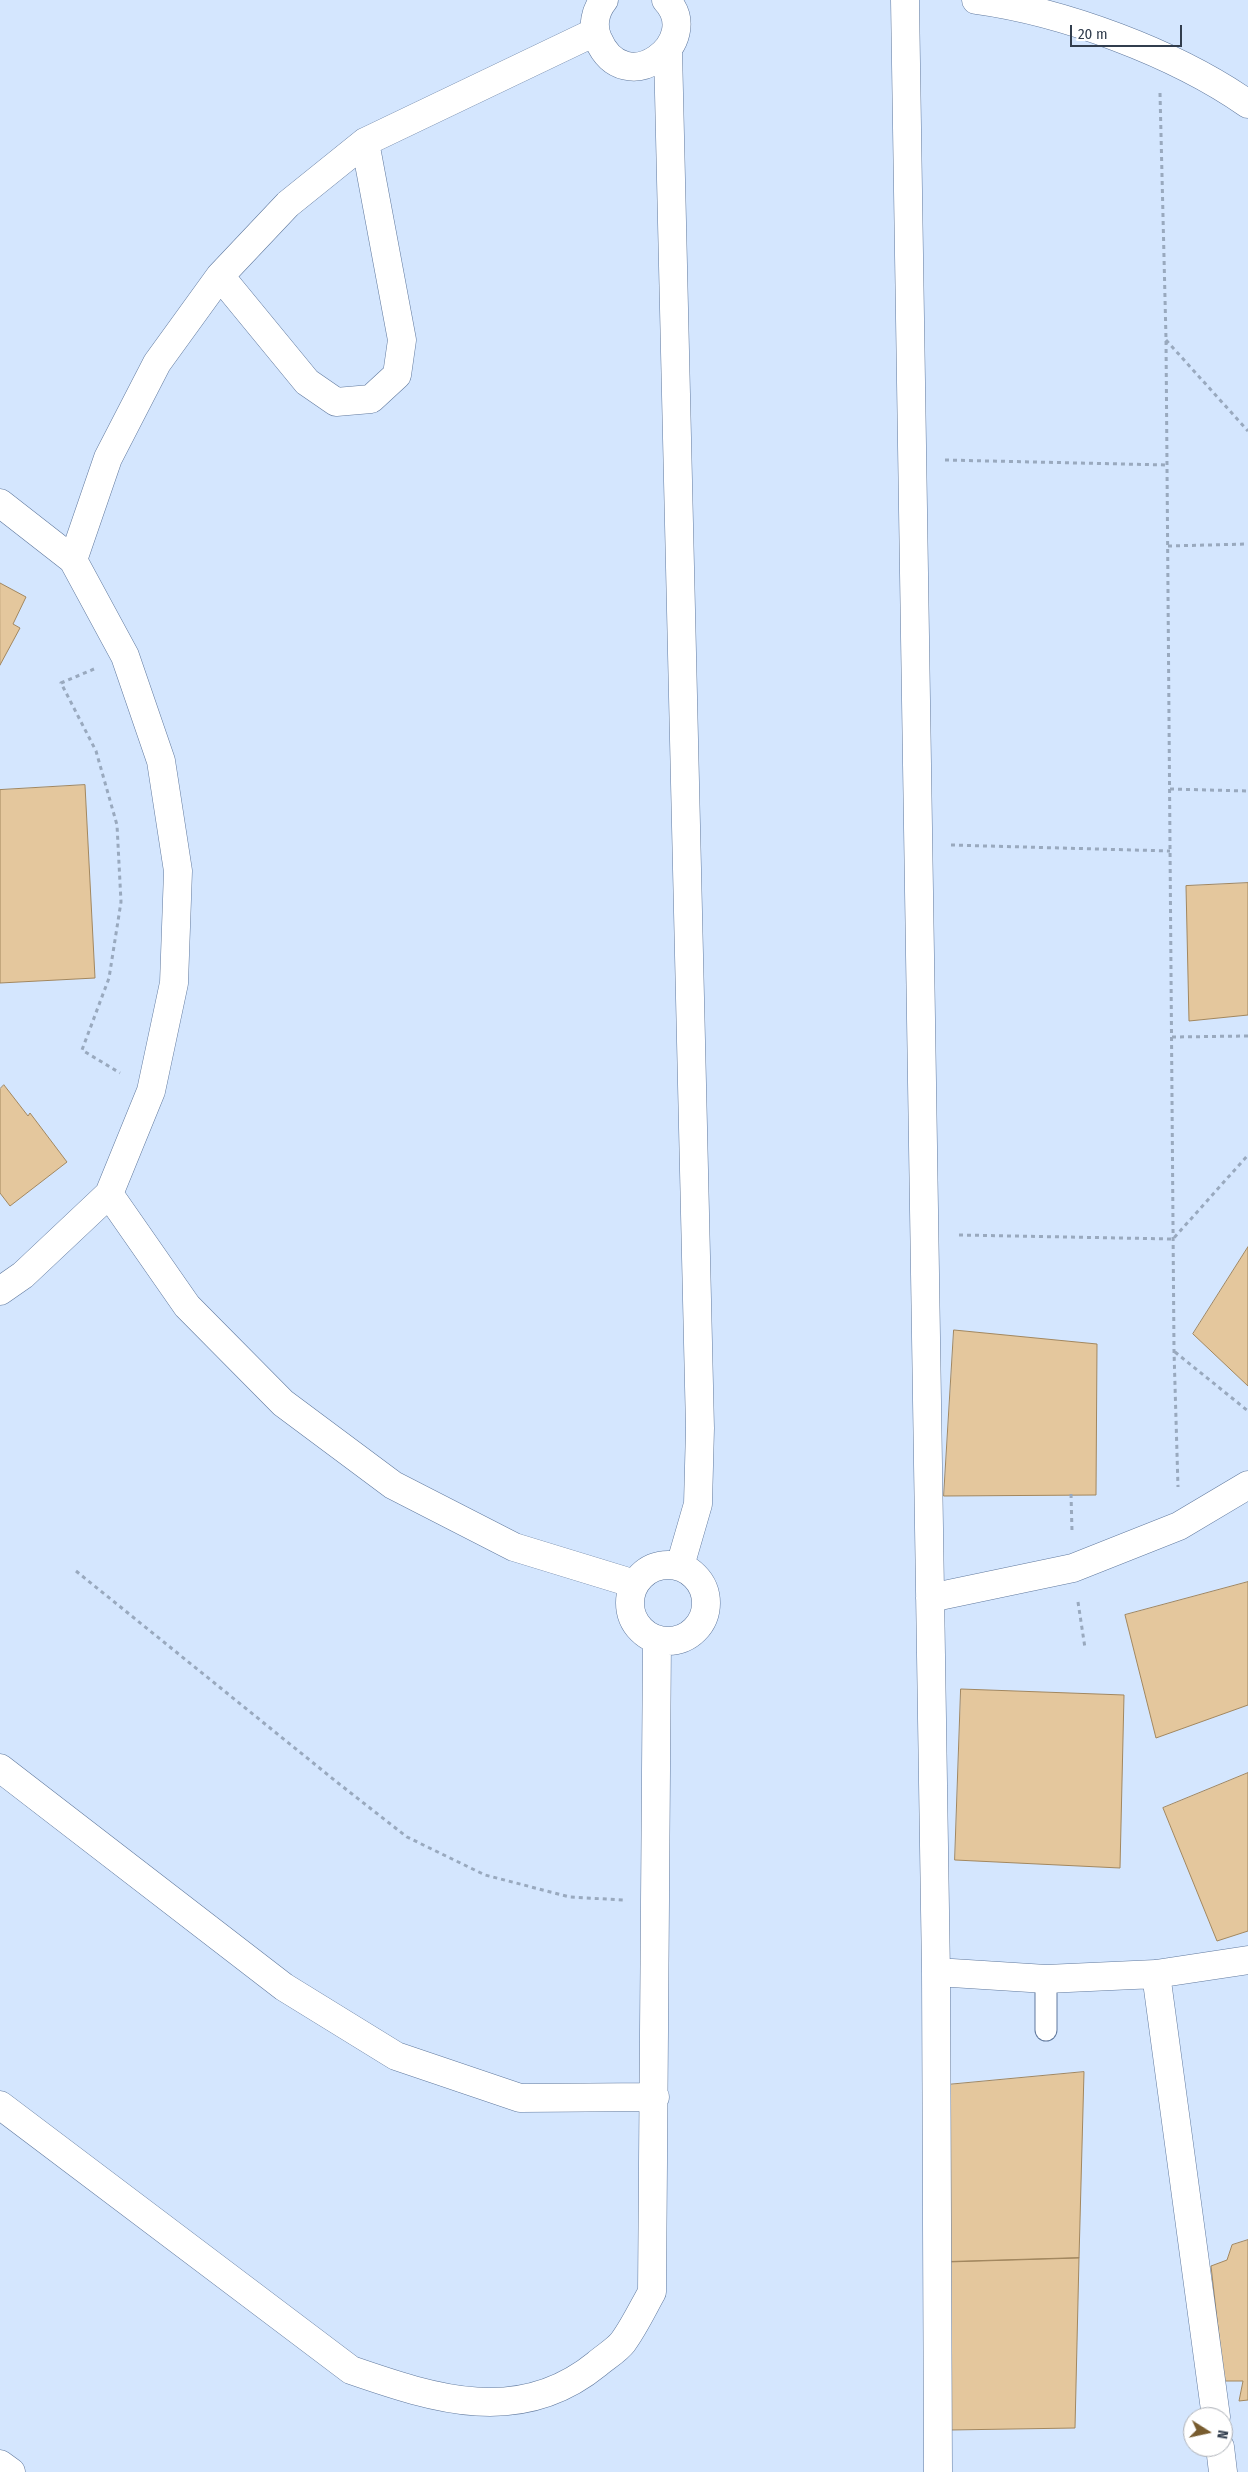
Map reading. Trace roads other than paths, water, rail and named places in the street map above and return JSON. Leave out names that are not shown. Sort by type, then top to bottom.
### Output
[{"type":"street","points":[[604,0],[596,16],[595,32],[602,50],[617,63],[636,67],[654,62],[668,50],[675,35],[675,19],[666,0]]},
{"type":"street","points":[[905,0],[936,1972],[938,2472]]},
{"type":"street","points":[[976,0],[1012,2],[1094,30],[1159,55],[1230,91],[1248,104]]},
{"type":"street","points":[[73,560],[108,458],[157,363],[220,276],[288,204],[365,142],[595,32]]},
{"type":"street","points":[[668,50],[700,1428],[698,1504],[680,1566]]},
{"type":"street","points":[[220,276],[307,382],[336,402],[371,399],[397,375],[402,340],[365,142]]},
{"type":"street","points":[[0,503],[73,560],[124,656],[161,761],[178,871],[174,982],[151,1091],[108,1194],[23,1275],[0,1291]]},
{"type":"street","points":[[108,1194],[187,1306],[283,1404],[393,1485],[506,1543],[635,1584]]},
{"type":"street","points":[[930,1598],[1073,1568],[1179,1526],[1248,1485]]},
{"type":"street","points":[[663,1565],[680,1566],[696,1577],[703,1588],[706,1594],[705,1614],[694,1631],[677,1640],[657,1640],[638,1627],[630,1606],[635,1584],[646,1571],[663,1565]]},
{"type":"street","points":[[0,2106],[351,2370],[404,2388],[464,2402],[522,2401],[577,2380],[622,2343],[652,2292],[657,1902],[657,1640]]},
{"type":"street","points":[[0,1768],[284,1987],[396,2056],[520,2098],[655,2097]]},
{"type":"street","points":[[936,1972],[1046,1979],[1156,1974],[1248,1960]]},
{"type":"street","points":[[1156,1974],[1215,2407]]},
{"type":"street","points":[[1221,2457],[1223,2472]]},
{"type":"street","points":[[0,2464],[11,2472]]},
{"type":"lane","points":[[1046,1979],[1046,2030]]}]
